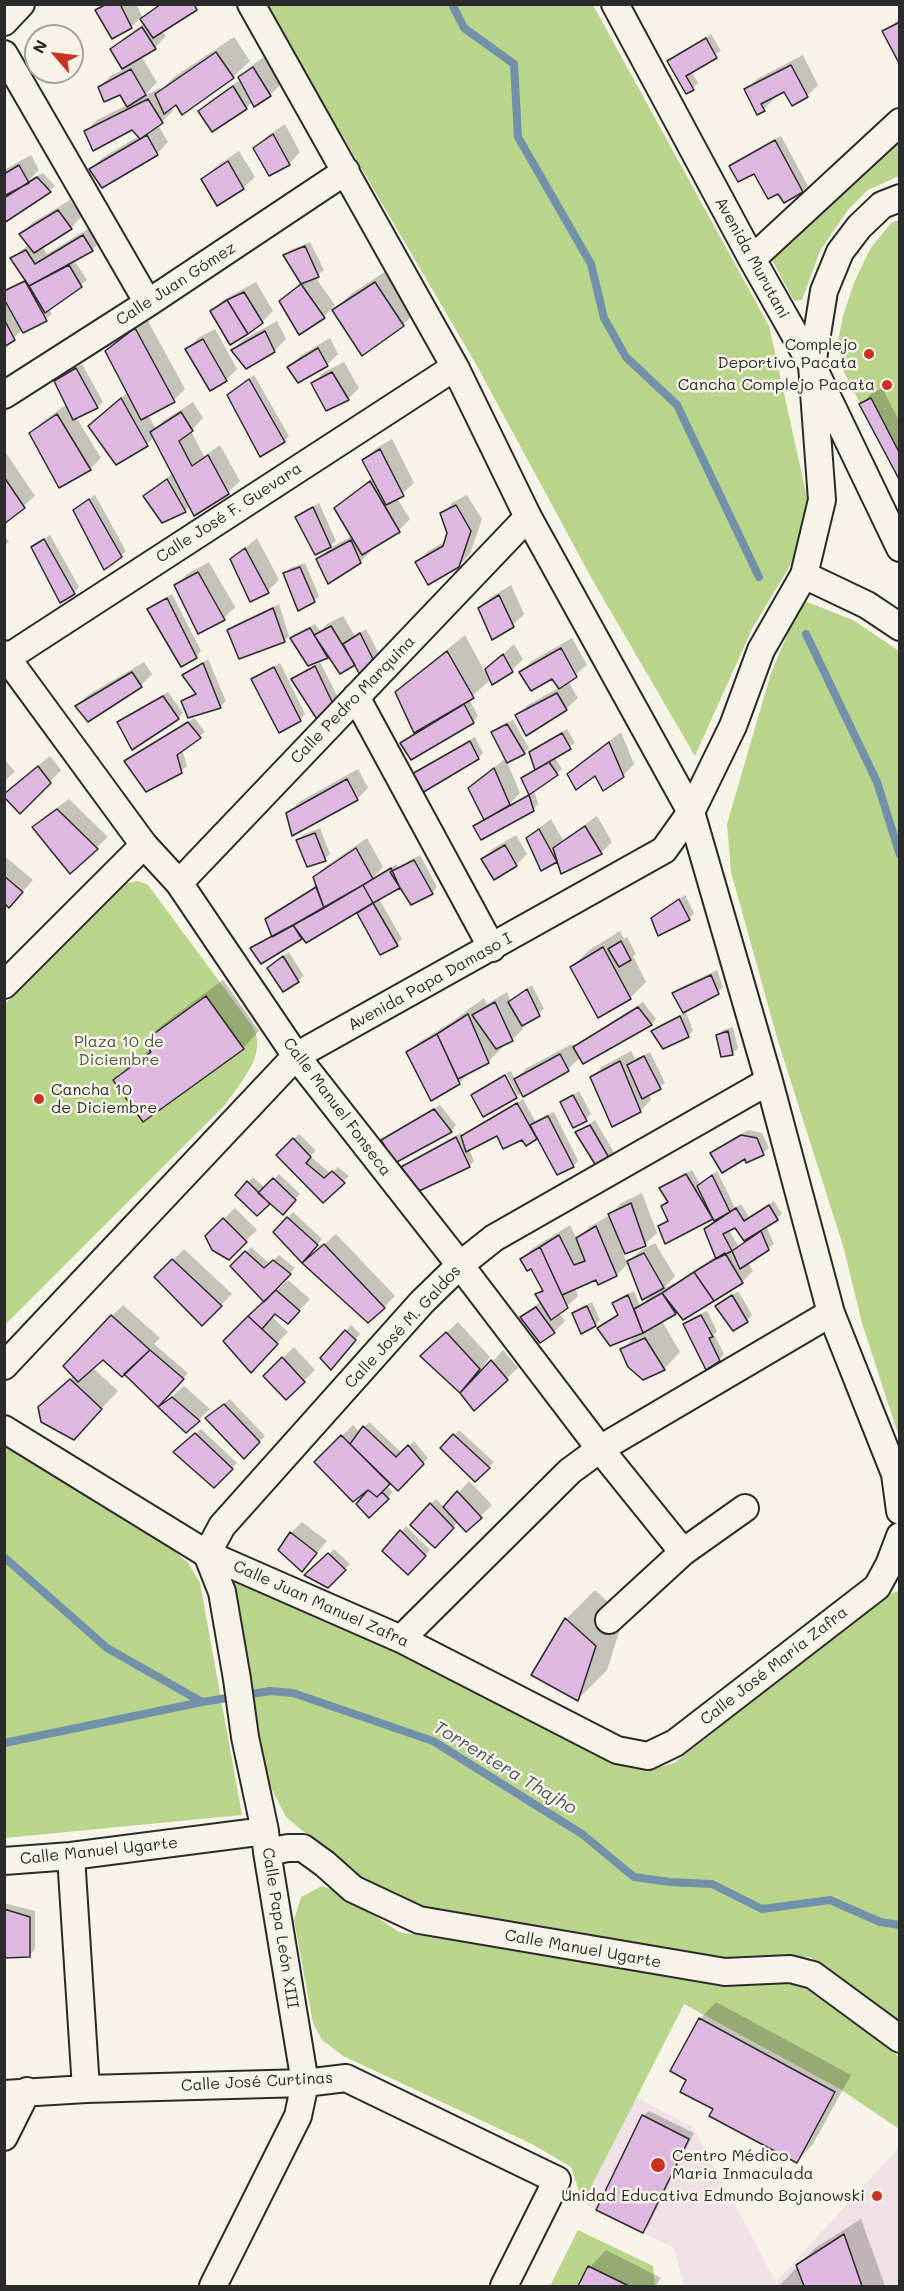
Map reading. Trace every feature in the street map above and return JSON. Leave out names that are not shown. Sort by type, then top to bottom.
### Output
[{"type":"street","points":[[4,22],[21,4]]},
{"type":"street","points":[[251,4],[455,367],[528,517],[691,812],[769,1081],[831,1313],[895,1474],[900,1511]]},
{"type":"street","name":"Avenida Murutani","points":[[615,4],[752,259],[812,365],[900,548]]},
{"type":"street","points":[[4,54],[148,303]]},
{"type":"street","points":[[752,259],[900,122]]},
{"type":"street","name":"Calle Juan Gómez","points":[[4,396],[346,171]]},
{"type":"street","points":[[812,365],[824,291],[840,252],[859,227],[882,205],[900,198]]},
{"type":"street","name":"Avenida Papa Damaso I","points":[[4,1366],[296,1056],[664,850],[691,812],[733,726],[761,650],[804,575],[822,500],[812,365]]},
{"type":"street","name":"Calle José F. Guevara","points":[[5,657],[455,367]]},
{"type":"street","name":"Calle Pedro Marquina","points":[[179,884],[528,517]]},
{"type":"street","points":[[804,575],[867,605],[900,627]]},
{"type":"street","name":"Calle Manuel Fonseca","points":[[5,657],[144,845],[179,884],[296,1056],[600,1449],[683,1552]]},
{"type":"street","points":[[356,697],[492,948]]},
{"type":"street","points":[[4,984],[144,845]]},
{"type":"street","name":"Calle José M. Galdos","points":[[207,1554],[222,1526],[415,1310],[459,1265],[494,1238],[769,1081]]},
{"type":"street","points":[[401,1639],[570,1471],[600,1449],[831,1313]]},
{"type":"street","name":"Calle Juan Manuel Zafra","points":[[4,1429],[207,1554],[401,1639],[617,1750],[648,1756]]},
{"type":"street","points":[[609,1620],[683,1552],[746,1508]]},
{"type":"street","name":"Calle José María Zafra","points":[[648,1756],[675,1743],[877,1587],[890,1565],[900,1536]]},
{"type":"street","name":"Calle Papa León XIII","points":[[207,1554],[222,1592],[305,2083],[298,2116],[213,2286]]},
{"type":"street","name":"Calle Manuel Ugarte","points":[[4,1860],[266,1842],[288,1848],[303,1848],[353,1889],[419,1920],[725,1972],[790,1969],[813,1975],[900,2039]]},
{"type":"street","points":[[71,1856],[86,2089]]},
{"type":"street","name":"Calle José Curtinas","points":[[16,2093],[305,2083],[346,2078],[557,2180],[504,2286]]},
{"type":"street","points":[[4,2137],[16,2093]]},
{"type":"shaded area","name":"Centro Médico Maria Inmaculada","points":[[636,2097],[693,2127],[776,2282],[899,2147],[899,2286],[684,2286],[674,2248],[583,2203]]},
{"type":"green space","points":[[266,5],[593,5],[769,326],[808,502],[791,564],[752,629],[695,756],[593,581],[477,366]]},
{"type":"green space","points":[[899,141],[899,176],[868,190],[848,210],[820,251],[802,300],[794,301],[771,258]]},
{"type":"green space","name":"Complejo Deportivo Pacata","points":[[899,220],[899,481],[841,366],[838,341],[843,316],[854,283],[870,249],[891,223]]},
{"type":"green space","points":[[802,600],[853,620],[899,651],[899,1437],[862,1323],[844,1249],[778,1041],[731,872],[727,824],[771,673]]},
{"type":"green space","name":"Plaza 10 de Diciembre","points":[[138,881],[148,885],[253,1027],[257,1037],[255,1058],[225,1105],[5,1325],[5,1004],[118,890],[126,883]]},
{"type":"green space","points":[[5,1447],[168,1545],[188,1563],[200,1583],[242,1815],[5,1838]]},
{"type":"green space","points":[[233,1572],[468,1689],[490,1692],[594,1752],[652,1769],[674,1763],[892,1593],[899,1591],[899,2022],[810,1957],[732,1965],[412,1909],[355,1874],[286,1817],[262,1770]]},
{"type":"green space","points":[[322,1886],[341,1893],[399,1932],[674,1977],[727,1983],[780,1980],[804,1985],[824,1997],[899,2057],[899,2129],[840,2089],[684,2004],[583,2203],[571,2167],[532,2144],[343,2056],[322,2040],[313,2023],[294,1920],[301,1897]]},
{"type":"green space","points":[[578,2230],[653,2266],[655,2286],[550,2286]]},
{"type":"building","points":[[107,4],[120,4],[132,28],[112,39],[95,10]]},
{"type":"building","points":[[161,4],[194,4],[197,10],[153,38],[140,19]]},
{"type":"building","points":[[900,22],[900,65],[882,31]]},
{"type":"building","points":[[142,27],[156,49],[122,69],[110,49]]},
{"type":"building","points":[[706,38],[717,58],[686,76],[694,90],[686,94],[667,61]]},
{"type":"building","points":[[216,52],[234,78],[182,115],[176,105],[164,114],[155,94]]},
{"type":"building","points":[[791,65],[808,97],[792,106],[784,92],[761,104],[765,111],[757,115],[744,89]]},
{"type":"building","points":[[253,67],[271,96],[254,107],[238,77]]},
{"type":"building","points":[[131,69],[146,95],[127,107],[120,95],[104,102],[98,87]]},
{"type":"building","points":[[233,86],[247,109],[212,132],[198,111]]},
{"type":"building","points":[[148,99],[163,123],[140,139],[132,130],[93,151],[84,131]]},
{"type":"building","points":[[273,134],[290,165],[269,176],[253,148]]},
{"type":"building","points":[[147,135],[158,155],[102,188],[89,169]]},
{"type":"building","points":[[775,140],[803,192],[784,203],[778,194],[768,199],[754,174],[738,182],[729,166]]},
{"type":"building","points":[[228,161],[244,189],[217,206],[201,179]]},
{"type":"building","points":[[19,165],[29,183],[4,196],[4,174]]},
{"type":"building","points":[[37,177],[51,192],[4,223],[4,198]]},
{"type":"building","points":[[58,210],[72,229],[34,253],[19,234]]},
{"type":"building","points":[[83,235],[93,251],[29,286],[10,258],[26,250],[35,264]]},
{"type":"building","points":[[305,246],[319,277],[301,284],[283,255]]},
{"type":"building","points":[[69,265],[82,287],[45,313],[29,286]]},
{"type":"building","points":[[25,281],[47,321],[23,333],[4,299],[4,291]]},
{"type":"building","points":[[375,282],[404,326],[362,356],[332,310]]},
{"type":"building","points":[[301,284],[325,318],[299,335],[279,301]]},
{"type":"building","points":[[244,292],[263,323],[248,334],[227,300]]},
{"type":"building","points":[[227,300],[248,334],[230,345],[210,311]]},
{"type":"building","points":[[4,319],[15,340],[4,347]]},
{"type":"building","points":[[135,328],[175,402],[141,420],[105,351]]},
{"type":"building","points":[[265,331],[275,352],[246,369],[231,350]]},
{"type":"building","points":[[203,339],[227,381],[210,391],[185,349]]},
{"type":"building","points":[[318,348],[328,366],[298,383],[287,367]]},
{"type":"building","points":[[76,368],[98,408],[73,420],[54,381]]},
{"type":"building","points":[[332,372],[349,400],[326,411],[311,383]]},
{"type":"building","points":[[249,379],[285,442],[260,457],[227,395]]},
{"type":"building","points":[[121,398],[148,446],[116,465],[88,426]]},
{"type":"building","points":[[871,398],[900,454],[900,481],[859,404]]},
{"type":"building","points":[[181,412],[193,431],[179,441],[192,466],[208,455],[229,494],[194,516],[150,432]]},
{"type":"building","points":[[57,414],[91,470],[59,488],[29,433]]},
{"type":"building","points":[[380,449],[404,496],[386,505],[362,460]]},
{"type":"building","points":[[4,477],[25,508],[4,524]]},
{"type":"building","points":[[167,479],[186,512],[162,523],[143,496]]},
{"type":"building","points":[[370,481],[400,532],[362,555],[334,508]]},
{"type":"building","points":[[89,499],[122,557],[104,570],[73,510]]},
{"type":"building","points":[[456,505],[471,531],[459,567],[428,585],[415,562],[443,546],[447,533],[440,513]]},
{"type":"building","points":[[313,507],[331,547],[315,555],[295,517]]},
{"type":"building","points":[[44,539],[75,594],[60,603],[31,547]]},
{"type":"building","points":[[351,540],[361,563],[328,584],[316,559]]},
{"type":"building","points":[[245,548],[269,593],[250,602],[230,559]]},
{"type":"building","points":[[300,567],[315,602],[298,611],[283,573]]},
{"type":"building","points":[[198,572],[225,620],[198,634],[174,585]]},
{"type":"building","points":[[499,595],[514,627],[492,640],[478,608]]},
{"type":"building","points":[[167,598],[197,658],[181,667],[147,609]]},
{"type":"building","points":[[273,608],[285,642],[239,659],[227,630]]},
{"type":"building","points":[[331,626],[355,665],[340,674],[314,635]]},
{"type":"building","points":[[310,628],[328,658],[308,666],[290,638]]},
{"type":"building","points":[[360,633],[373,659],[360,675],[343,644]]},
{"type":"building","points":[[561,648],[577,677],[559,689],[552,679],[531,691],[519,672]]},
{"type":"building","points":[[447,651],[474,698],[414,733],[395,692]]},
{"type":"building","points":[[503,654],[513,672],[492,685],[485,669]]},
{"type":"building","points":[[203,663],[221,708],[188,718],[181,701],[196,694],[182,675]]},
{"type":"building","points":[[315,666],[335,708],[320,724],[291,679]]},
{"type":"building","points":[[274,667],[301,721],[279,733],[251,679]]},
{"type":"building","points":[[132,672],[142,687],[88,722],[75,706]]},
{"type":"building","points":[[557,693],[567,710],[526,736],[515,715]]},
{"type":"building","points":[[163,696],[179,719],[132,750],[117,722]]},
{"type":"building","points":[[464,704],[474,723],[411,760],[400,743]]},
{"type":"building","points":[[188,722],[201,738],[177,755],[182,773],[146,792],[124,761]]},
{"type":"building","points":[[507,724],[525,754],[507,763],[491,732]]},
{"type":"building","points":[[562,733],[571,749],[535,770],[529,752]]},
{"type":"building","points":[[470,741],[479,759],[422,793],[412,774]]},
{"type":"building","points":[[609,742],[624,777],[603,791],[595,776],[576,790],[567,774]]},
{"type":"building","points":[[549,762],[558,775],[529,795],[521,778]]},
{"type":"building","points":[[38,766],[51,783],[20,814],[4,797],[4,794]]},
{"type":"building","points":[[494,768],[510,805],[484,820],[468,788]]},
{"type":"building","points":[[347,779],[358,800],[292,836],[286,813]]},
{"type":"building","points":[[529,795],[534,811],[481,840],[473,826]]},
{"type":"building","points":[[57,809],[98,849],[70,874],[32,827]]},
{"type":"building","points":[[585,826],[602,854],[561,874],[553,848]]},
{"type":"building","points":[[539,829],[557,862],[541,871],[526,838]]},
{"type":"building","points":[[315,833],[326,861],[307,867],[296,840]]},
{"type":"building","points":[[505,845],[517,866],[494,880],[481,859]]},
{"type":"building","points":[[356,848],[373,879],[324,908],[313,877]]},
{"type":"building","points":[[414,860],[433,894],[411,905],[390,872]]},
{"type":"building","points":[[391,868],[400,888],[373,903],[363,885]]},
{"type":"building","points":[[4,876],[23,892],[9,908],[4,903]]},
{"type":"building","points":[[363,885],[373,903],[306,943],[293,925]]},
{"type":"building","points":[[316,887],[324,908],[272,937],[265,919]]},
{"type":"building","points":[[679,899],[690,920],[658,936],[651,918]]},
{"type":"building","points":[[373,903],[398,946],[380,955],[357,913]]},
{"type":"building","points":[[293,925],[302,939],[261,964],[250,948]]},
{"type":"building","points":[[621,941],[631,960],[619,967],[608,949]]},
{"type":"building","points":[[603,947],[631,999],[598,1018],[570,967]]},
{"type":"building","points":[[283,956],[299,982],[283,992],[267,968]]},
{"type":"building","points":[[711,975],[719,994],[683,1013],[672,993]]},
{"type":"building","points":[[527,989],[540,1016],[522,1026],[508,1002]]},
{"type":"building","points":[[206,996],[244,1049],[143,1122],[113,1080],[151,1052],[144,1041]]},
{"type":"building","points":[[495,1002],[513,1041],[496,1049],[472,1015]]},
{"type":"building","points":[[638,1007],[652,1025],[583,1064],[573,1047]]},
{"type":"building","points":[[468,1014],[489,1063],[458,1079],[437,1034]]},
{"type":"building","points":[[680,1016],[689,1037],[663,1049],[651,1031]]},
{"type":"building","points":[[728,1031],[733,1055],[721,1057],[716,1035]]},
{"type":"building","points":[[437,1034],[460,1084],[431,1101],[406,1052]]},
{"type":"building","points":[[560,1054],[569,1071],[523,1097],[514,1079]]},
{"type":"building","points":[[644,1056],[661,1089],[642,1099],[627,1065]]},
{"type":"building","points":[[620,1061],[641,1112],[612,1127],[590,1077]]},
{"type":"building","points":[[505,1075],[517,1098],[483,1117],[471,1095]]},
{"type":"building","points":[[573,1095],[587,1121],[573,1128],[560,1102]]},
{"type":"building","points":[[517,1103],[537,1139],[526,1146],[522,1140],[503,1149],[497,1136],[466,1152],[461,1136]]},
{"type":"building","points":[[434,1109],[452,1132],[395,1163],[381,1140]]},
{"type":"building","points":[[548,1116],[574,1167],[557,1175],[530,1125]]},
{"type":"building","points":[[590,1125],[612,1163],[598,1169],[575,1132]]},
{"type":"building","points":[[741,1135],[757,1138],[764,1155],[746,1163],[745,1159],[722,1173],[710,1153]]},
{"type":"building","points":[[456,1137],[470,1167],[419,1191],[401,1167]]},
{"type":"building","points":[[293,1138],[311,1157],[306,1163],[324,1178],[332,1171],[345,1183],[323,1203],[276,1155]]},
{"type":"building","points":[[686,1174],[713,1219],[665,1244],[658,1226],[668,1221],[661,1206],[668,1202],[659,1188]]},
{"type":"building","points":[[712,1175],[730,1212],[714,1221],[697,1186]]},
{"type":"building","points":[[273,1178],[296,1200],[283,1215],[258,1193]]},
{"type":"building","points":[[247,1181],[270,1204],[257,1216],[235,1195]]},
{"type":"building","points":[[631,1203],[646,1246],[625,1254],[608,1214]]},
{"type":"building","points":[[769,1205],[778,1220],[744,1241],[735,1228],[723,1234],[732,1251],[716,1259],[704,1229],[736,1208],[744,1221]]},
{"type":"building","points":[[287,1217],[318,1245],[302,1263],[273,1232]]},
{"type":"building","points":[[223,1218],[247,1242],[229,1260],[212,1250],[205,1236]]},
{"type":"building","points":[[596,1226],[617,1276],[598,1285],[596,1280],[562,1295],[540,1247],[559,1235],[574,1265],[585,1261],[576,1238]]},
{"type":"building","points":[[761,1231],[769,1250],[740,1269],[732,1251]]},
{"type":"building","points":[[324,1244],[385,1308],[368,1323],[302,1263]]},
{"type":"building","points":[[540,1247],[568,1308],[551,1320],[535,1294],[543,1291],[531,1269],[527,1271],[520,1259]]},
{"type":"building","points":[[245,1251],[264,1268],[273,1260],[291,1274],[264,1302],[230,1266]]},
{"type":"building","points":[[644,1253],[664,1288],[642,1300],[627,1261]]},
{"type":"building","points":[[725,1253],[743,1283],[714,1301],[694,1272]]},
{"type":"building","points":[[172,1259],[222,1306],[202,1326],[154,1277]]},
{"type":"building","points":[[694,1272],[714,1301],[683,1320],[662,1293]]},
{"type":"building","points":[[276,1290],[300,1311],[288,1324],[275,1314],[262,1329],[248,1316]]},
{"type":"building","points":[[662,1293],[676,1314],[643,1333],[634,1309]]},
{"type":"building","points":[[628,1295],[643,1333],[610,1346],[597,1328],[618,1315],[612,1303]]},
{"type":"building","points":[[732,1295],[748,1322],[733,1331],[715,1306]]},
{"type":"building","points":[[587,1306],[596,1326],[581,1334],[572,1313]]},
{"type":"building","points":[[536,1307],[555,1333],[540,1343],[520,1317]]},
{"type":"building","points":[[111,1315],[150,1350],[122,1377],[103,1360],[78,1382],[63,1366]]},
{"type":"building","points":[[701,1315],[713,1337],[709,1338],[720,1361],[706,1370],[683,1324]]},
{"type":"building","points":[[248,1316],[278,1344],[251,1373],[223,1341]]},
{"type":"building","points":[[345,1330],[356,1340],[331,1370],[320,1358]]},
{"type":"building","points":[[446,1332],[480,1369],[460,1393],[420,1356]]},
{"type":"building","points":[[645,1338],[665,1370],[643,1380],[628,1367],[620,1349]]},
{"type":"building","points":[[150,1350],[184,1379],[158,1407],[124,1374]]},
{"type":"building","points":[[282,1357],[305,1382],[286,1400],[263,1376]]},
{"type":"building","points":[[491,1360],[508,1380],[474,1411],[460,1393]]},
{"type":"building","points":[[70,1379],[102,1409],[74,1440],[41,1422],[38,1407]]},
{"type":"building","points":[[172,1397],[200,1421],[186,1433],[158,1407]]},
{"type":"building","points":[[224,1404],[260,1442],[244,1459],[205,1418]]},
{"type":"building","points":[[363,1426],[396,1457],[408,1445],[424,1464],[398,1491],[350,1444]]},
{"type":"building","points":[[195,1433],[233,1469],[214,1488],[173,1452]]},
{"type":"building","points":[[453,1434],[490,1468],[475,1482],[440,1448]]},
{"type":"building","points":[[341,1435],[390,1484],[377,1497],[368,1490],[353,1502],[314,1462]]},
{"type":"building","points":[[368,1490],[377,1497],[382,1492],[389,1499],[369,1518],[356,1504]]},
{"type":"building","points":[[457,1491],[482,1518],[466,1532],[443,1507]]},
{"type":"building","points":[[430,1503],[454,1528],[435,1548],[410,1525]]},
{"type":"building","points":[[400,1530],[426,1556],[408,1575],[382,1551]]},
{"type":"building","points":[[290,1532],[317,1553],[302,1572],[278,1550]]},
{"type":"building","points":[[328,1553],[346,1570],[328,1588],[304,1575]]},
{"type":"building","points":[[565,1618],[596,1646],[578,1701],[531,1675]]},
{"type":"building","points":[[4,1909],[30,1917],[30,1957],[4,1958]]},
{"type":"building","points":[[699,2018],[835,2092],[797,2163],[709,2116],[713,2109],[680,2092],[686,2080],[670,2071]]},
{"type":"building","points":[[642,2115],[689,2139],[643,2233],[596,2210]]},
{"type":"building","points":[[844,2234],[862,2286],[804,2286],[796,2265]]},
{"type":"building","points":[[588,2266],[629,2286],[578,2286]]},
{"type":"waterway","points":[[452,4],[464,28],[514,64],[518,137],[591,264],[604,318],[626,357],[677,405],[759,577]]},
{"type":"waterway","points":[[806,634],[877,782],[900,855]]},
{"type":"waterway","points":[[4,1557],[107,1648],[202,1702]]},
{"type":"waterway","name":"Torrentera Thajho","points":[[4,1743],[202,1702],[270,1691],[293,1693],[433,1741],[582,1834],[634,1877],[712,1884],[762,1909],[830,1900],[880,1922],[900,1925]]},
{"type":"place","name":"Complejo Deportivo Pacata","points":[[869,354]]},
{"type":"place","name":"Cancha Complejo Pacata","points":[[887,385]]},
{"type":"place","name":"Cancha 10 de Diciembre","points":[[39,1099]]},
{"type":"place","name":"Centro Médico Maria Inmaculada","points":[[658,2165]]},
{"type":"place","name":"Unidad Educativa Edmundo Bojanowski","points":[[877,2196]]}]
